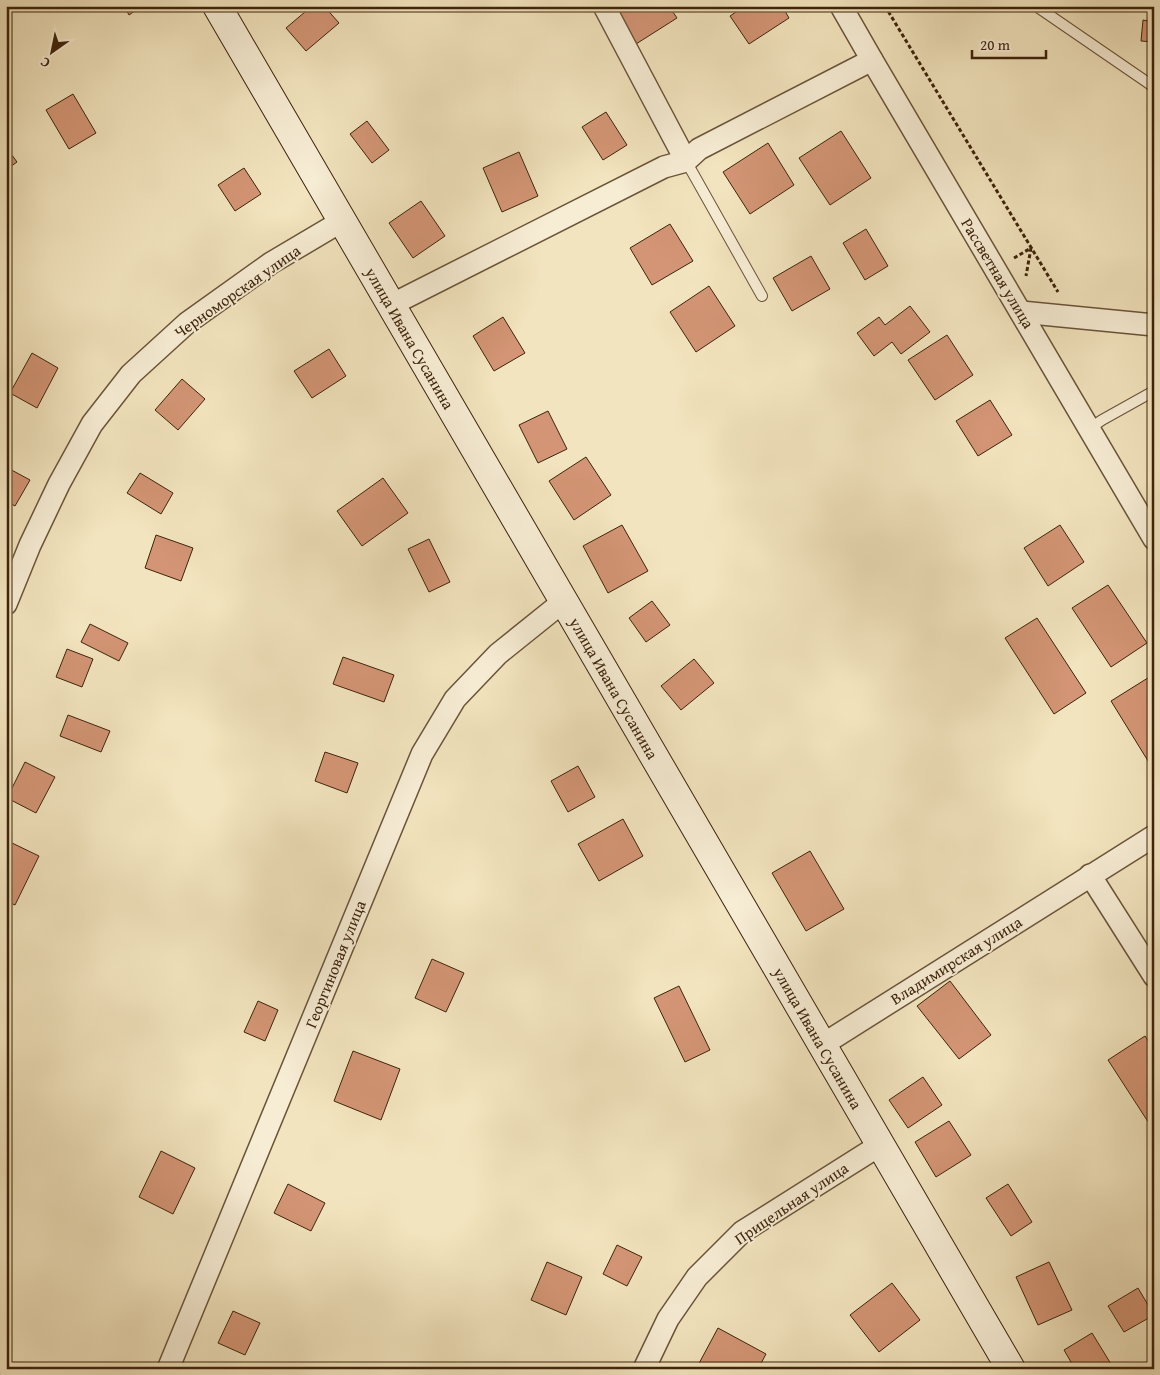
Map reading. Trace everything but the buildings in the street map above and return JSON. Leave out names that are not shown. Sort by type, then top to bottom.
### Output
[{"type":"street","name":"улица Ивана Сусанина","points":[[218,6],[1011,1369]]},
{"type":"street","points":[[604,6],[686,161]]},
{"type":"street","name":"Рассветная улица","points":[[841,6],[1154,539]]},
{"type":"street","points":[[391,305],[664,167],[686,161],[699,149],[872,60]]},
{"type":"street","name":"Черноморская улица","points":[[6,604],[30,545],[92,424],[131,374],[187,323],[271,264],[342,221]]},
{"type":"street","points":[[1021,312],[1154,325]]},
{"type":"street","name":"Георгиновая улица","points":[[168,1369],[422,754],[455,699],[498,654],[564,602]]},
{"type":"street","name":"Владимирская улица","points":[[822,1045],[1154,836]]},
{"type":"street","points":[[1090,875],[1154,976]]},
{"type":"street","name":"Прицельная улица","points":[[644,1369],[668,1319],[697,1277],[742,1232],[880,1144]]},
{"type":"lane","points":[[1036,6],[1154,87]]},
{"type":"lane","points":[[686,161],[762,296]]},
{"type":"lane","points":[[1089,429],[1154,391]]},
{"type":"path","points":[[885,6],[1058,293]]},
{"type":"path","points":[[1014,257],[1018,264]]},
{"type":"path","points":[[1022,270],[1026,277]]}]
